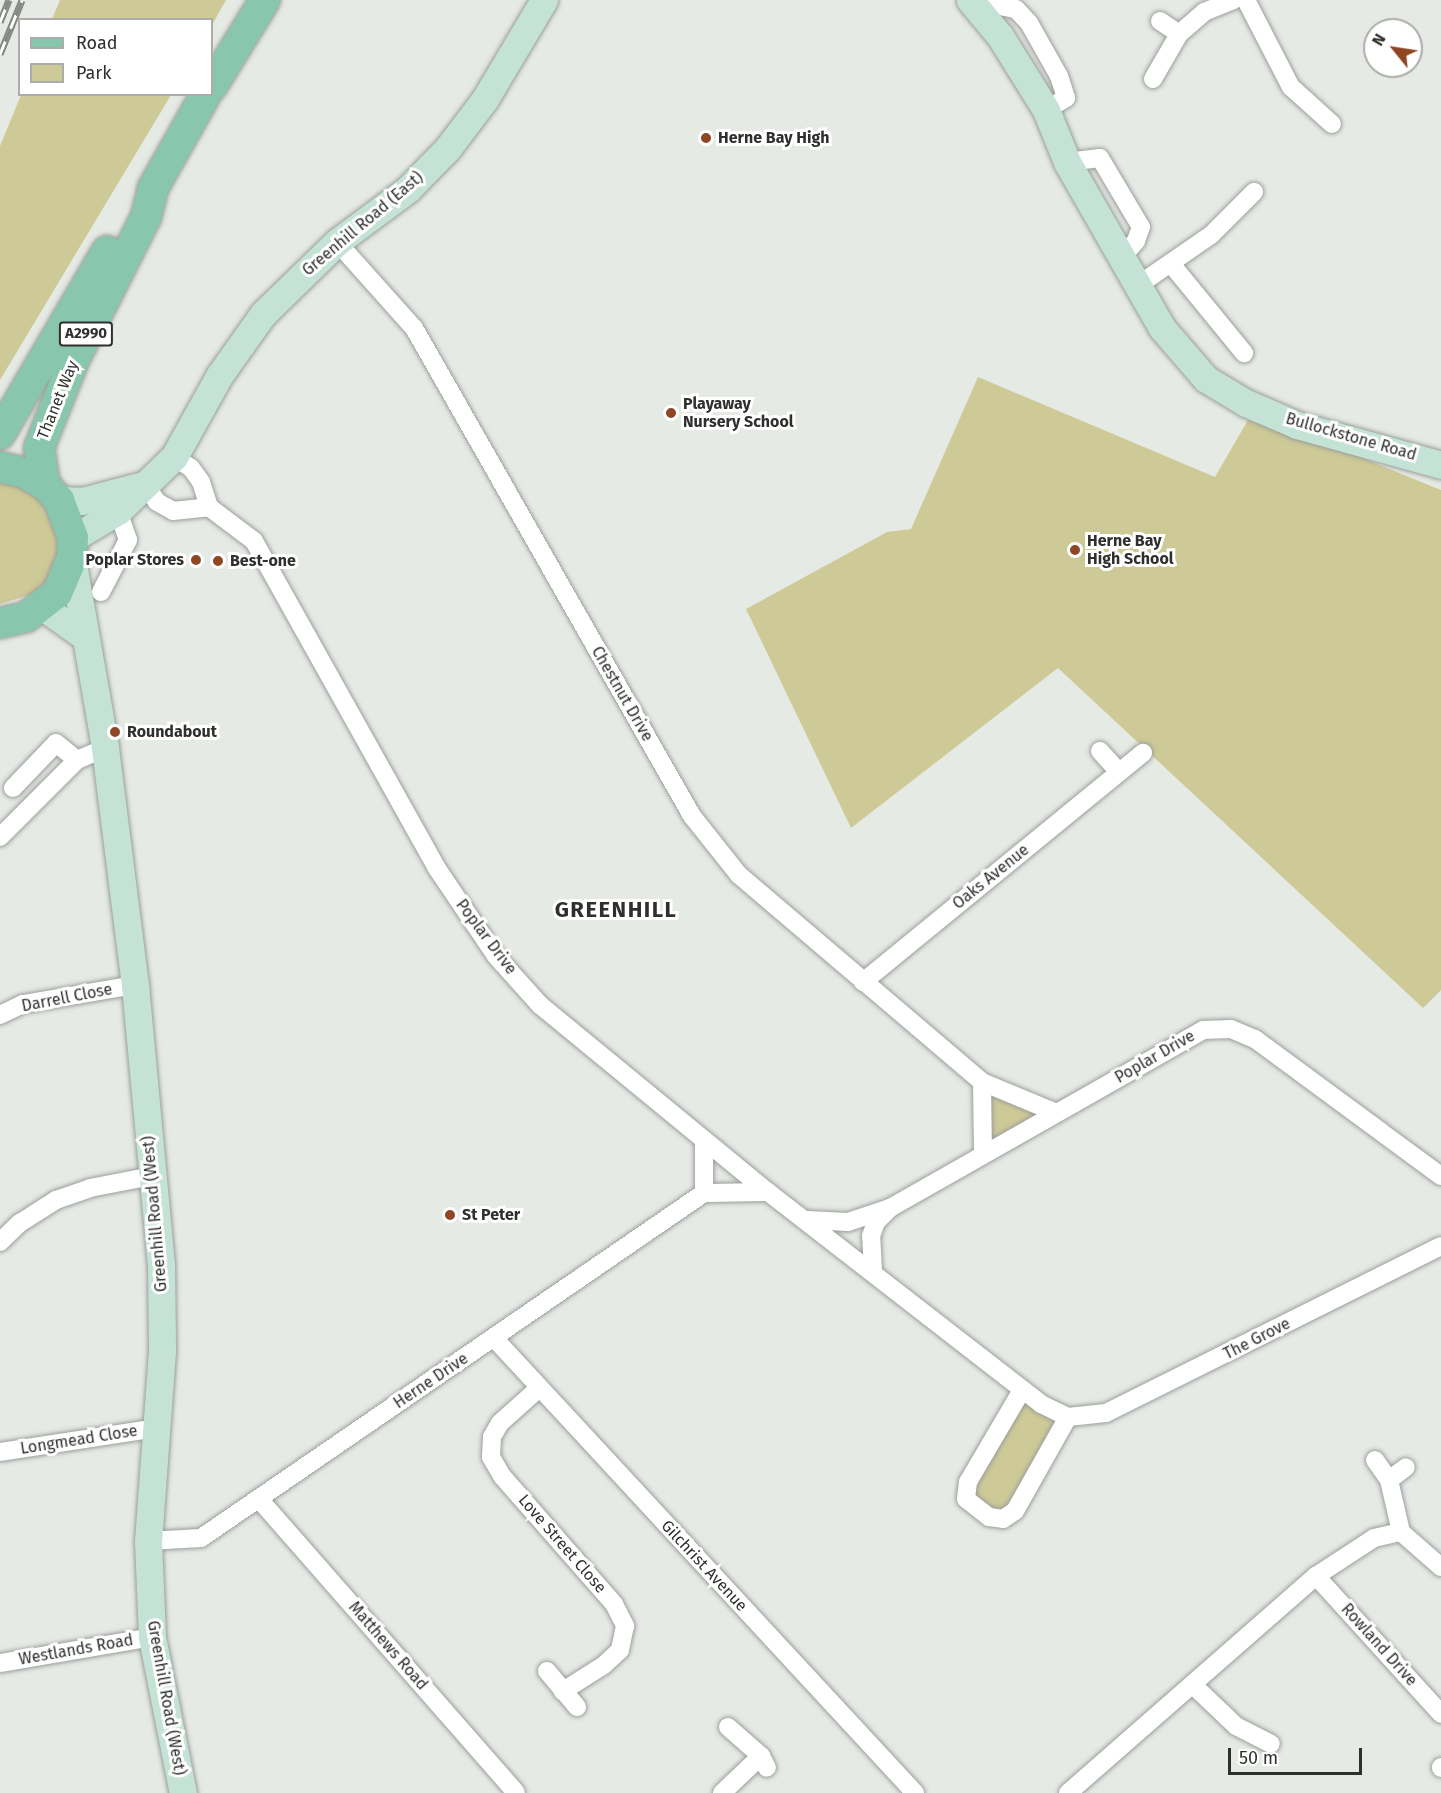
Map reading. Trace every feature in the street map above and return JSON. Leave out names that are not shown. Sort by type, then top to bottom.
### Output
[{"type":"main road","points":[[213,84],[265,0]]},
{"type":"main road","name":"Thanet Way","points":[[52,493],[39,448],[74,360],[146,217],[153,189],[205,96]]},
{"type":"main road","name":"Thanet Way","points":[[0,434],[134,208],[153,189]]},
{"type":"main road","points":[[0,467],[25,472],[52,493]]},
{"type":"main road","name":"A2990","points":[[52,493],[72,548]]},
{"type":"main road","points":[[2,626],[43,607],[57,593],[72,548]]},
{"type":"street","name":"Greenhill Road (East)","points":[[72,548],[118,511],[174,457],[219,376],[262,314],[337,242],[408,189],[448,148],[485,99],[544,0]]},
{"type":"street","points":[[1153,79],[1179,34],[1204,12],[1234,0]]},
{"type":"street","points":[[1246,0],[1291,87],[1332,124]]},
{"type":"street","name":"Bullockstone Road","points":[[976,5],[1046,110],[1068,162],[1137,286],[1184,357],[1206,379],[1246,404],[1297,424],[1441,465]]},
{"type":"street","points":[[1160,21],[1179,34]]},
{"type":"street","points":[[1137,286],[1172,265],[1211,235],[1254,192]]},
{"type":"street","name":"Chestnut Drive","points":[[337,242],[414,328],[692,816],[739,875],[982,1082],[1057,1113]]},
{"type":"street","points":[[1172,265],[1244,353]]},
{"type":"street","points":[[52,493],[91,499],[146,486],[157,502],[173,510],[209,507],[201,482],[191,468],[174,457]]},
{"type":"street","name":"Poplar Drive","points":[[209,507],[254,541],[435,867],[496,956],[540,1005],[802,1219],[848,1222],[890,1208],[983,1152],[1203,1030],[1231,1029],[1255,1039],[1441,1176]]},
{"type":"street","points":[[101,592],[128,540],[118,511]]},
{"type":"street","name":"Greenhill Road (West)","points":[[72,548],[84,611],[84,636],[105,748],[135,985],[163,1321],[148,1541],[152,1637],[183,1793]]},
{"type":"street","points":[[43,607],[84,636]]},
{"type":"street","points":[[14,788],[56,742],[77,760]]},
{"type":"street","points":[[0,837],[77,760],[105,748]]},
{"type":"street","points":[[1100,751],[1119,772]]},
{"type":"street","name":"Oaks Avenue","points":[[863,982],[1143,753]]},
{"type":"street","name":"Darrell Close","points":[[0,1015],[23,1004],[135,985]]},
{"type":"street","points":[[982,1082],[983,1152]]},
{"type":"street","points":[[704,1140],[704,1193],[768,1192]]},
{"type":"street","points":[[0,1242],[20,1223],[56,1200],[90,1188],[152,1176]]},
{"type":"street","name":"Herne Drive","points":[[148,1541],[201,1538],[704,1193]]},
{"type":"street","name":"Poplar Drive","points":[[873,1271],[872,1236],[876,1222],[890,1208]]},
{"type":"street","points":[[802,1219],[873,1271],[1022,1390],[1068,1417],[1015,1511],[1002,1519],[989,1517],[966,1499],[968,1482],[1022,1390]]},
{"type":"street","name":"The Grove","points":[[1068,1417],[1106,1413],[1159,1390],[1441,1246]]},
{"type":"street","name":"Gilchrist Avenue","points":[[494,1338],[538,1389],[915,1793]]},
{"type":"street","name":"Love Street Close","points":[[538,1389],[500,1423],[492,1437],[491,1457],[502,1476],[614,1604],[625,1626],[620,1650],[604,1665],[563,1691]]},
{"type":"street","name":"Longmead Close","points":[[0,1452],[157,1428]]},
{"type":"street","points":[[1375,1460],[1389,1480],[1401,1532],[1441,1568]]},
{"type":"street","points":[[1389,1480],[1406,1467]]},
{"type":"street","name":"Matthews Road","points":[[260,1499],[516,1793]]},
{"type":"street","points":[[1068,1793],[1316,1576],[1374,1538],[1401,1532]]},
{"type":"street","name":"Rowland Drive","points":[[1316,1576],[1441,1714]]},
{"type":"street","name":"Westlands Road","points":[[0,1664],[152,1637]]},
{"type":"street","points":[[547,1671],[577,1707]]},
{"type":"street","points":[[1193,1685],[1236,1726],[1271,1744]]},
{"type":"street","points":[[722,1793],[764,1762],[728,1727]]},
{"type":"green space","points":[[60,0],[226,0],[213,23],[213,18],[52,18]]},
{"type":"green space","points":[[21,96],[170,96],[0,380],[0,146]]},
{"type":"green space","points":[[978,377],[1215,477],[1252,413],[1441,490],[1441,990],[1423,1008],[1058,668],[851,828],[746,609],[887,532],[911,529]]},
{"type":"green space","points":[[0,481],[12,482],[45,502],[60,539],[58,560],[48,579],[33,594],[0,604]]},
{"type":"green space","points":[[982,1082],[1057,1113],[983,1152]]},
{"type":"green space","points":[[1022,1390],[1068,1417],[1003,1519],[966,1499]]},
{"type":"railway","points":[[0,22],[9,0]]},
{"type":"railway","points":[[0,54],[22,0]]},
{"type":"place","name":"Herne Bay High","points":[[706,138]]},
{"type":"place","name":"Playaway Nursery School","points":[[671,413]]},
{"type":"place","name":"Herne Bay High School","points":[[1075,550]]},
{"type":"place","name":"Poplar Stores","points":[[196,560]]},
{"type":"place","name":"Best-one","points":[[218,561]]},
{"type":"place","name":"Roundabout","points":[[115,732]]},
{"type":"place","name":"St Peter","points":[[450,1215]]},
{"type":"district","name":"GREENHILL","points":[[616,910]]}]
